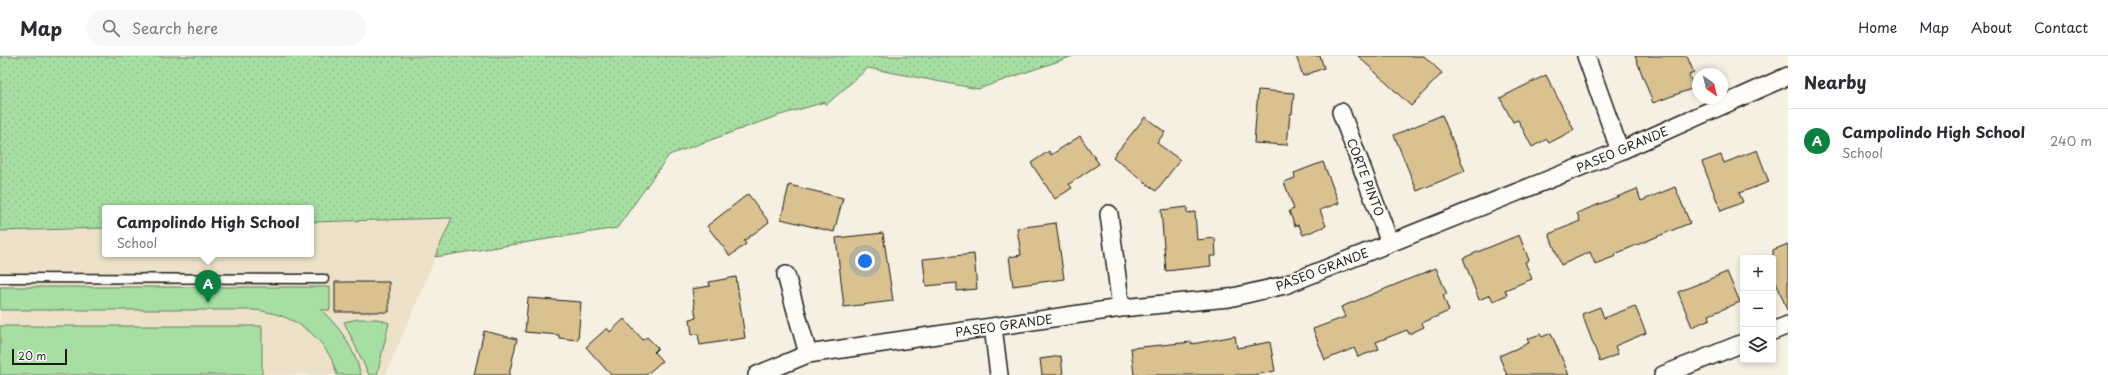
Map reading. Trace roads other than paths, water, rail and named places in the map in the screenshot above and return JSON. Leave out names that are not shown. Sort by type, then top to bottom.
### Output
[{"type":"street","points":[[1586,56],[1620,150]]},
{"type":"street","name":"PASEO GRANDE","points":[[757,375],[808,354],[1121,308],[1229,298],[1284,285],[1620,150],[1788,76]]},
{"type":"street","name":"CORTE PINTO","points":[[1341,112],[1390,243]]},
{"type":"street","points":[[1109,214],[1121,308]]},
{"type":"street","points":[[786,275],[808,354]]},
{"type":"street","points":[[1776,330],[1788,325]]},
{"type":"street","points":[[993,327],[999,375]]},
{"type":"street","points":[[1663,375],[1740,344]]},
{"type":"lane","points":[[0,278],[324,279]]},
{"type":"place","name":"Campolindo High School","points":[[208,303]]}]
